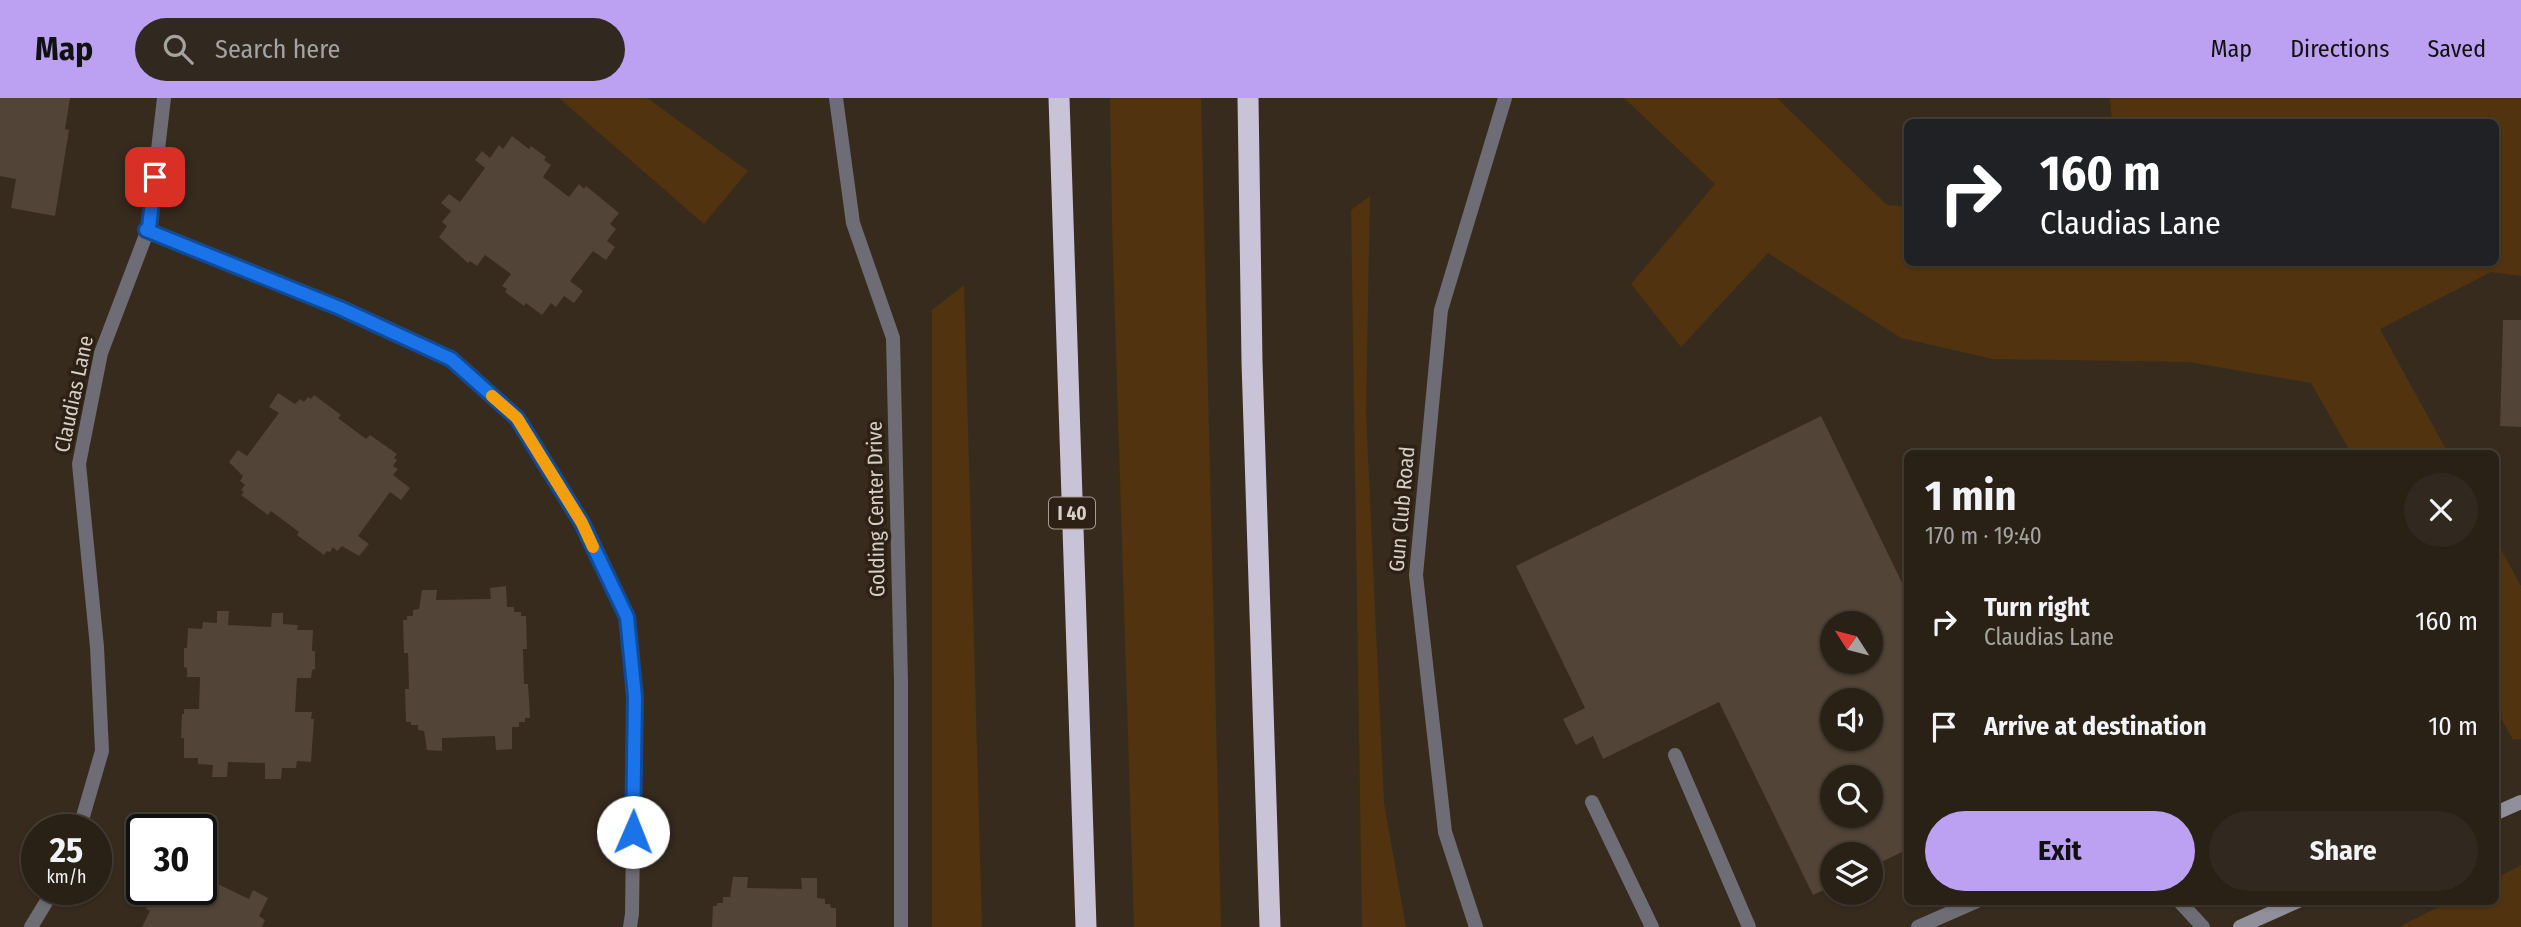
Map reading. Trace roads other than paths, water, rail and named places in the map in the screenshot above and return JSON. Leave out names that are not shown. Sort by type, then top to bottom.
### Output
[{"type":"highway","name":"I 40","points":[[1059,98],[1086,927]]},
{"type":"highway","points":[[1248,98],[1252,376],[1270,927]]},
{"type":"main road","points":[[2499,812],[2521,802]]},
{"type":"main road","points":[[2240,927],[2289,905]]},
{"type":"street","name":"Claudias Lane","points":[[84,814],[102,751],[97,647],[79,464],[100,353],[149,227],[164,98]]},
{"type":"street","name":"Golding Center Drive","points":[[836,98],[853,223],[892,338],[901,682],[901,927]]},
{"type":"street","name":"Gun Club Road","points":[[1476,927],[1445,832],[1416,575],[1441,310],[1503,99]]},
{"type":"street","points":[[146,230],[340,308],[451,359],[517,418],[582,523],[627,617],[635,697],[630,927]]},
{"type":"street","points":[[1675,755],[1749,927]]},
{"type":"street","points":[[1592,802],[1652,927]]},
{"type":"street","points":[[31,927],[44,905]]},
{"type":"street","points":[[1918,927],[1968,905]]},
{"type":"street","points":[[2183,905],[2203,927]]}]
